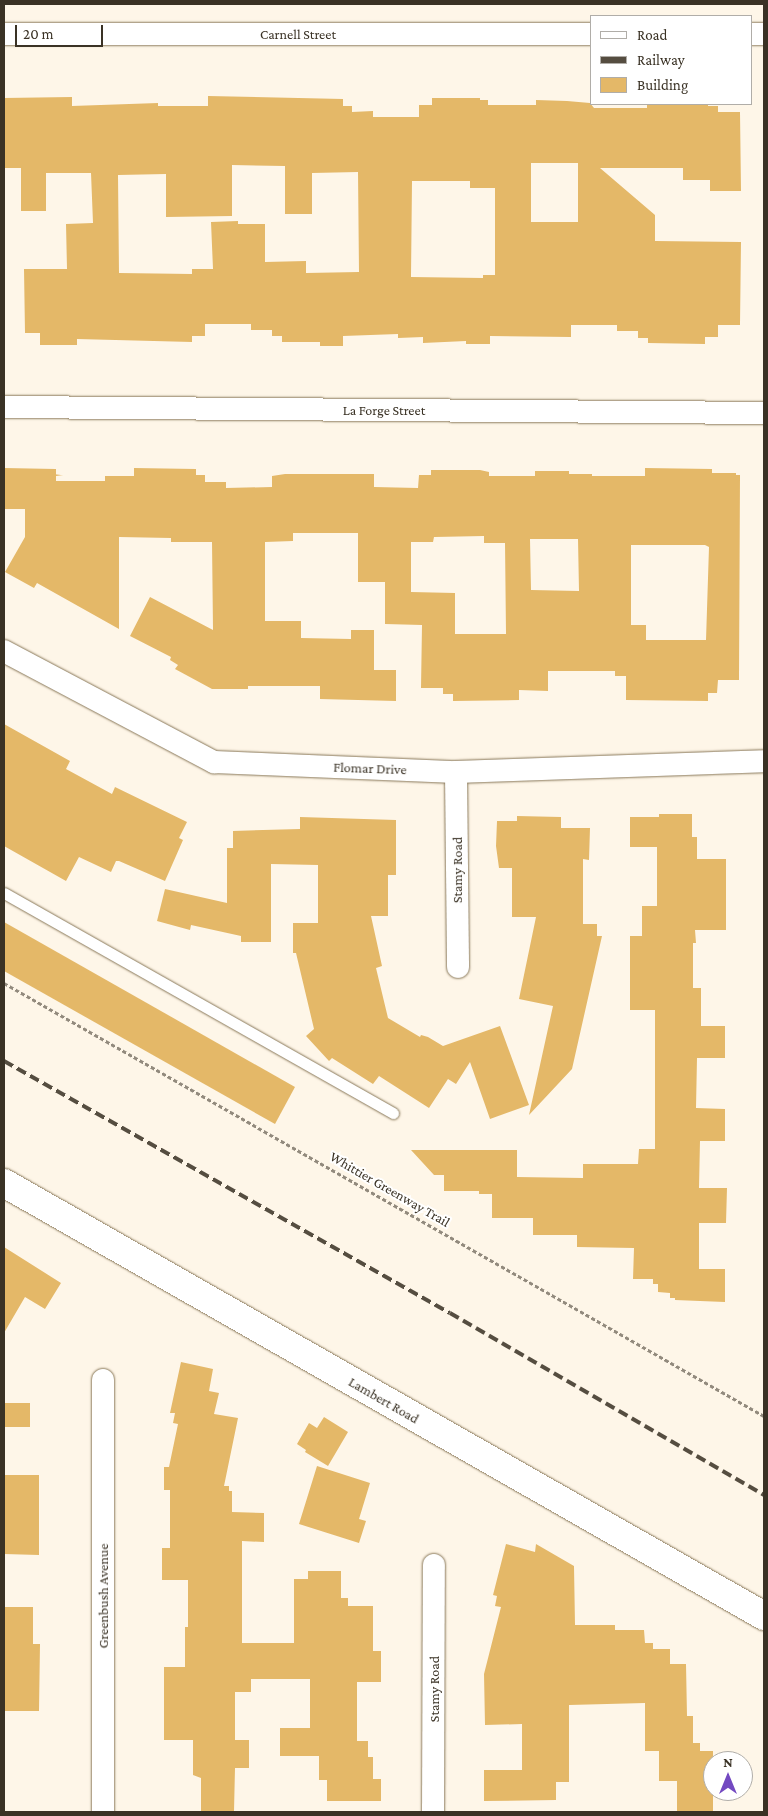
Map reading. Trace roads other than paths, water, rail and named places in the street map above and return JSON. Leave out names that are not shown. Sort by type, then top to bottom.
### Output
[{"type":"main road","name":"Lambert Road","points":[[4,1183],[764,1616]]},
{"type":"street","name":"Carnell Street","points":[[4,34],[590,34]]},
{"type":"street","name":"La Forge Street","points":[[4,407],[764,413]]},
{"type":"street","name":"Flomar Drive","points":[[4,651],[214,762],[456,772],[764,761]]},
{"type":"street","name":"Stamy Road","points":[[456,772],[458,968]]},
{"type":"street","name":"Greenbush Avenue","points":[[103,1380],[103,1812]]},
{"type":"street","name":"Stamy Road","points":[[433,1812],[434,1565]]},
{"type":"lane","points":[[4,893],[393,1113]]},
{"type":"railway","points":[[4,1061],[450,1313],[764,1495]]}]
